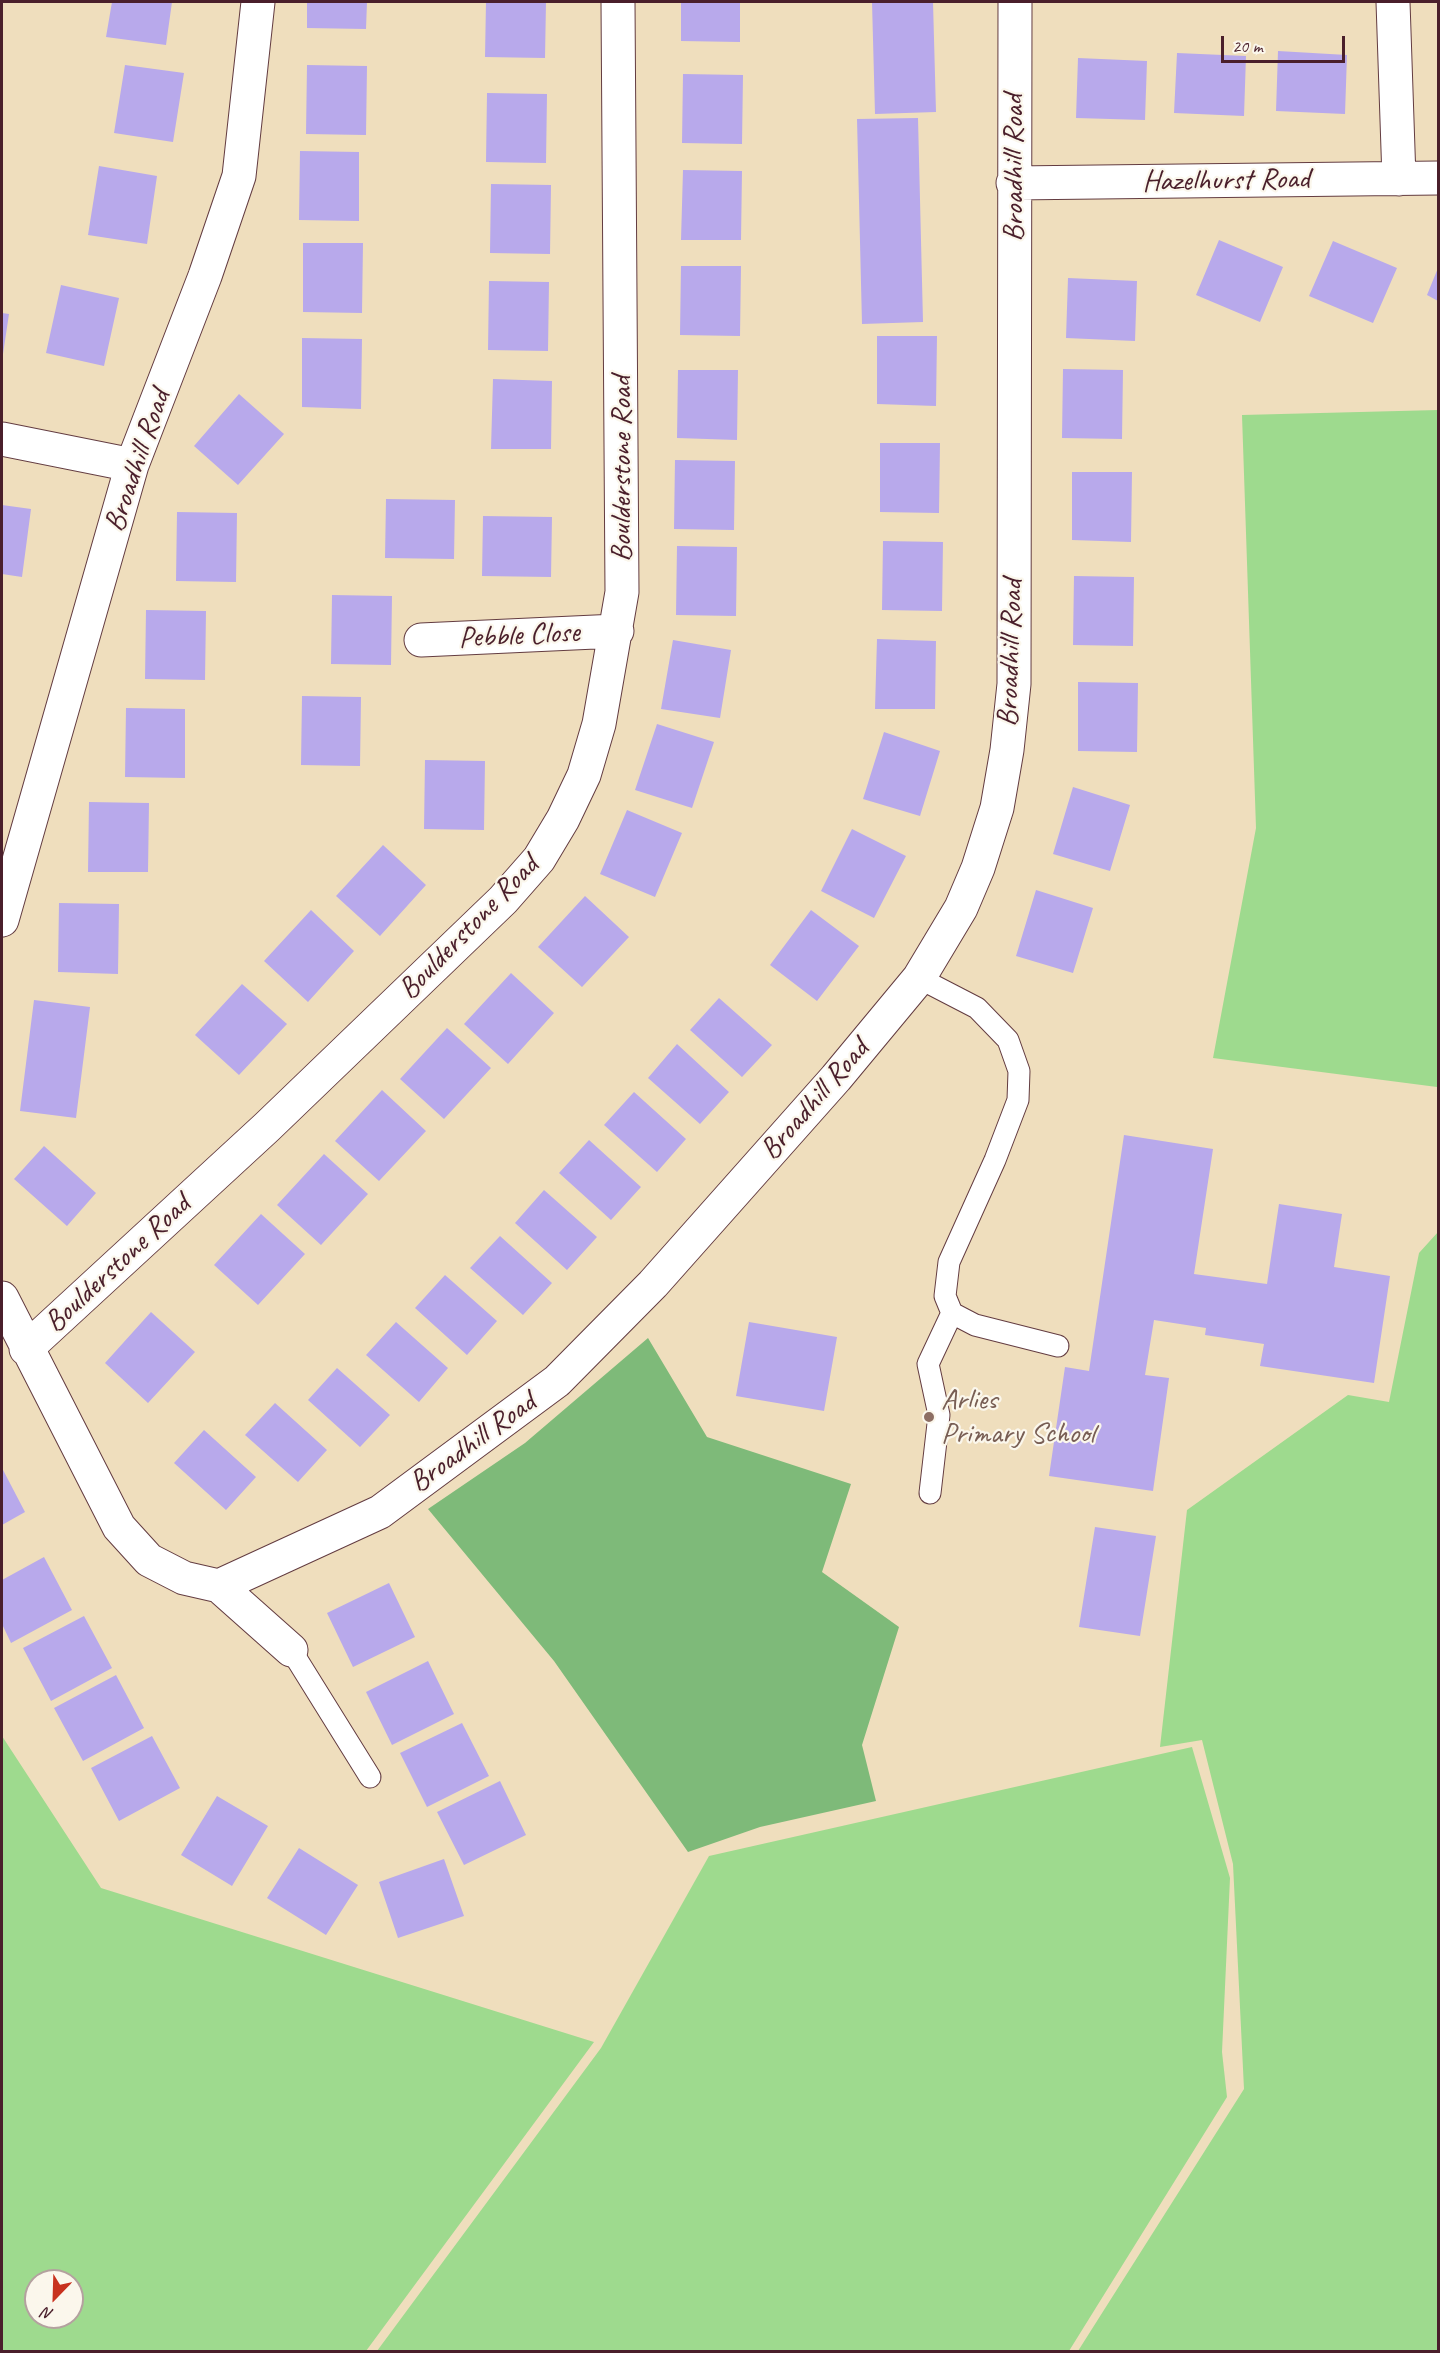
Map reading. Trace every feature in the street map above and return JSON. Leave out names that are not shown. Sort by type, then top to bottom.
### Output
[{"type":"street","name":"Broadhill Road","points":[[2,920],[10,859],[132,465],[206,276],[239,176],[258,2]]},
{"type":"street","name":"Boulderstone Road","points":[[26,1349],[267,1127],[503,900],[539,859],[563,819],[584,775],[599,724],[622,592],[618,2]]},
{"type":"street","name":"Broadhill Road","points":[[219,1586],[380,1512],[557,1381],[653,1284],[836,1078],[919,978],[960,908],[978,868],[997,808],[1007,750],[1014,684],[1015,2]]},
{"type":"street","points":[[1392,2],[1399,178]]},
{"type":"street","name":"Hazelhurst Road","points":[[1013,183],[1438,178]]},
{"type":"street","points":[[2,439],[132,465]]},
{"type":"street","name":"Pebble Close","points":[[421,640],[617,631]]},
{"type":"street","points":[[2,1298],[26,1349],[119,1527],[149,1560],[184,1578],[219,1586],[291,1650]]},
{"type":"lane","points":[[919,978],[977,1008],[1008,1040],[1019,1071],[1018,1100],[995,1161],[949,1262],[945,1296],[952,1313],[975,1325],[1058,1346]]},
{"type":"lane","points":[[930,1493],[939,1415],[928,1364],[952,1313]]},
{"type":"lane","points":[[291,1650],[370,1777]]},
{"type":"green space","points":[[1438,410],[1438,1090],[1437,1087],[1213,1058],[1256,828],[1242,415]]},
{"type":"green space","points":[[1438,1232],[1438,2351],[1078,2351],[1244,2089],[1233,1864],[1202,1740],[1160,1747],[1187,1510],[1348,1395],[1389,1402],[1419,1253]]},
{"type":"green space","points":[[648,1338],[707,1437],[851,1484],[822,1572],[899,1627],[862,1745],[876,1801],[760,1827],[688,1852],[554,1661],[428,1509],[525,1443]]},
{"type":"green space","points":[[2,1736],[101,1888],[594,2042],[366,2351],[2,2351]]},
{"type":"green space","points":[[1192,1747],[1230,1878],[1222,2052],[1227,2097],[1069,2351],[377,2351],[601,2048],[709,1856]]},
{"type":"building","points":[[112,2],[172,2],[166,45],[106,37]]},
{"type":"building","points":[[307,2],[367,2],[366,29],[307,28]]},
{"type":"building","points":[[486,2],[546,2],[545,58],[485,57]]},
{"type":"building","points":[[681,2],[740,2],[740,42],[681,41]]},
{"type":"building","points":[[872,2],[933,2],[936,112],[875,114]]},
{"type":"building","points":[[1278,51],[1347,55],[1345,114],[1276,111]]},
{"type":"building","points":[[1177,53],[1246,56],[1244,116],[1174,113]]},
{"type":"building","points":[[1078,58],[1147,61],[1145,120],[1076,118]]},
{"type":"building","points":[[125,65],[184,73],[173,142],[114,133]]},
{"type":"building","points":[[307,65],[367,66],[366,135],[306,134]]},
{"type":"building","points":[[683,74],[743,75],[742,144],[682,143]]},
{"type":"building","points":[[487,93],[547,94],[546,163],[486,162]]},
{"type":"building","points":[[918,118],[923,322],[862,324],[857,119]]},
{"type":"building","points":[[300,151],[359,152],[359,221],[299,220]]},
{"type":"building","points":[[99,166],[157,176],[147,244],[88,235]]},
{"type":"building","points":[[683,170],[742,171],[741,240],[681,240]]},
{"type":"building","points":[[491,184],[551,185],[550,254],[490,253]]},
{"type":"building","points":[[1219,240],[1283,267],[1260,322],[1196,295]]},
{"type":"building","points":[[1333,241],[1397,268],[1373,323],[1309,296]]},
{"type":"building","points":[[303,243],[363,243],[362,313],[303,312]]},
{"type":"building","points":[[681,266],[741,266],[740,336],[680,335]]},
{"type":"building","points":[[1438,268],[1438,301],[1427,295]]},
{"type":"building","points":[[1068,278],[1137,281],[1135,341],[1066,338]]},
{"type":"building","points":[[489,281],[549,282],[548,351],[488,350]]},
{"type":"building","points":[[61,285],[119,298],[104,366],[46,353]]},
{"type":"building","points":[[2,313],[9,314],[3,354],[2,354]]},
{"type":"building","points":[[877,336],[937,336],[936,406],[877,404]]},
{"type":"building","points":[[302,338],[362,339],[361,409],[302,407]]},
{"type":"building","points":[[1063,369],[1123,370],[1122,439],[1062,438]]},
{"type":"building","points":[[678,370],[738,370],[737,440],[677,438]]},
{"type":"building","points":[[493,379],[552,381],[551,449],[491,449]]},
{"type":"building","points":[[239,394],[284,434],[238,485],[194,446]]},
{"type":"building","points":[[880,443],[940,443],[939,513],[880,512]]},
{"type":"building","points":[[675,460],[735,461],[734,530],[674,529]]},
{"type":"building","points":[[1072,472],[1132,472],[1131,542],[1072,540]]},
{"type":"building","points":[[386,499],[455,500],[454,559],[385,558]]},
{"type":"building","points":[[2,505],[31,509],[22,577],[2,574]]},
{"type":"building","points":[[177,512],[237,513],[236,582],[176,581]]},
{"type":"building","points":[[483,516],[552,517],[551,577],[482,576]]},
{"type":"building","points":[[883,541],[943,542],[942,611],[882,610]]},
{"type":"building","points":[[677,546],[737,547],[736,616],[676,615]]},
{"type":"building","points":[[1074,576],[1134,577],[1133,646],[1073,645]]},
{"type":"building","points":[[332,595],[392,596],[391,665],[331,664]]},
{"type":"building","points":[[146,610],[206,611],[205,680],[145,679]]},
{"type":"building","points":[[877,639],[936,641],[935,709],[875,709]]},
{"type":"building","points":[[673,640],[731,650],[720,718],[661,709]]},
{"type":"building","points":[[1078,682],[1138,683],[1137,752],[1078,751]]},
{"type":"building","points":[[302,696],[361,697],[360,766],[301,765]]},
{"type":"building","points":[[126,708],[185,709],[185,778],[125,777]]},
{"type":"building","points":[[657,724],[714,742],[692,808],[635,790]]},
{"type":"building","points":[[884,732],[940,751],[920,816],[863,799]]},
{"type":"building","points":[[425,760],[485,761],[484,830],[424,829]]},
{"type":"building","points":[[1073,787],[1130,805],[1110,871],[1053,854]]},
{"type":"building","points":[[89,802],[149,803],[148,872],[88,872]]},
{"type":"building","points":[[627,810],[682,833],[655,897],[600,874]]},
{"type":"building","points":[[852,829],[906,856],[874,918],[821,891]]},
{"type":"building","points":[[383,845],[426,885],[380,936],[336,896]]},
{"type":"building","points":[[1036,890],[1093,908],[1073,973],[1016,956]]},
{"type":"building","points":[[585,896],[629,937],[582,987],[538,947]]},
{"type":"building","points":[[59,903],[119,904],[118,974],[58,972]]},
{"type":"building","points":[[311,910],[354,951],[308,1002],[264,961]]},
{"type":"building","points":[[811,910],[859,946],[817,1001],[770,965]]},
{"type":"building","points":[[511,973],[554,1013],[508,1064],[464,1024]]},
{"type":"building","points":[[242,984],[287,1024],[239,1075],[195,1035]]},
{"type":"building","points":[[719,998],[772,1045],[742,1077],[690,1030]]},
{"type":"building","points":[[34,1000],[90,1007],[76,1118],[20,1111]]},
{"type":"building","points":[[447,1028],[491,1068],[444,1119],[400,1079]]},
{"type":"building","points":[[677,1044],[729,1092],[700,1124],[648,1078]]},
{"type":"building","points":[[382,1090],[426,1131],[379,1181],[335,1141]]},
{"type":"building","points":[[634,1092],[686,1139],[657,1172],[604,1125]]},
{"type":"building","points":[[1124,1135],[1213,1149],[1194,1274],[1267,1284],[1279,1204],[1342,1214],[1334,1267],[1390,1276],[1374,1383],[1260,1366],[1264,1344],[1205,1335],[1206,1328],[1154,1320],[1145,1375],[1169,1378],[1153,1491],[1049,1476],[1065,1367],[1089,1371]]},
{"type":"building","points":[[589,1140],[641,1187],[611,1220],[559,1173]]},
{"type":"building","points":[[44,1146],[96,1193],[67,1226],[14,1179]]},
{"type":"building","points":[[324,1154],[368,1194],[321,1245],[277,1205]]},
{"type":"building","points":[[544,1190],[597,1237],[567,1270],[515,1223]]},
{"type":"building","points":[[261,1214],[305,1254],[258,1305],[214,1265]]},
{"type":"building","points":[[500,1236],[552,1283],[523,1315],[470,1268]]},
{"type":"building","points":[[445,1275],[497,1321],[467,1355],[415,1308]]},
{"type":"building","points":[[151,1312],[195,1352],[148,1403],[105,1363]]},
{"type":"building","points":[[396,1322],[448,1368],[419,1402],[366,1355]]},
{"type":"building","points":[[749,1322],[837,1337],[824,1411],[736,1396]]},
{"type":"building","points":[[337,1368],[390,1415],[360,1447],[308,1400]]},
{"type":"building","points":[[275,1403],[327,1450],[298,1482],[245,1435]]},
{"type":"building","points":[[204,1430],[256,1477],[226,1510],[174,1463]]},
{"type":"building","points":[[2,1468],[25,1512],[2,1525]]},
{"type":"building","points":[[1095,1527],[1156,1536],[1140,1636],[1079,1627]]},
{"type":"building","points":[[44,1557],[72,1610],[11,1643],[2,1624],[2,1580]]},
{"type":"building","points":[[389,1583],[415,1637],[353,1667],[327,1613]]},
{"type":"building","points":[[84,1616],[112,1668],[51,1701],[23,1648]]},
{"type":"building","points":[[428,1661],[454,1714],[392,1745],[366,1692]]},
{"type":"building","points":[[116,1675],[144,1728],[83,1761],[54,1708]]},
{"type":"building","points":[[462,1723],[489,1776],[427,1807],[400,1753]]},
{"type":"building","points":[[152,1736],[180,1788],[119,1821],[91,1768]]},
{"type":"building","points":[[500,1781],[526,1835],[464,1865],[437,1812]]},
{"type":"building","points":[[217,1796],[268,1826],[232,1886],[181,1855]]},
{"type":"building","points":[[299,1848],[358,1885],[326,1935],[267,1898]]},
{"type":"building","points":[[444,1859],[464,1916],[398,1938],[379,1882]]},
{"type":"place","name":"Arlies Primary School","points":[[929,1417]]}]
